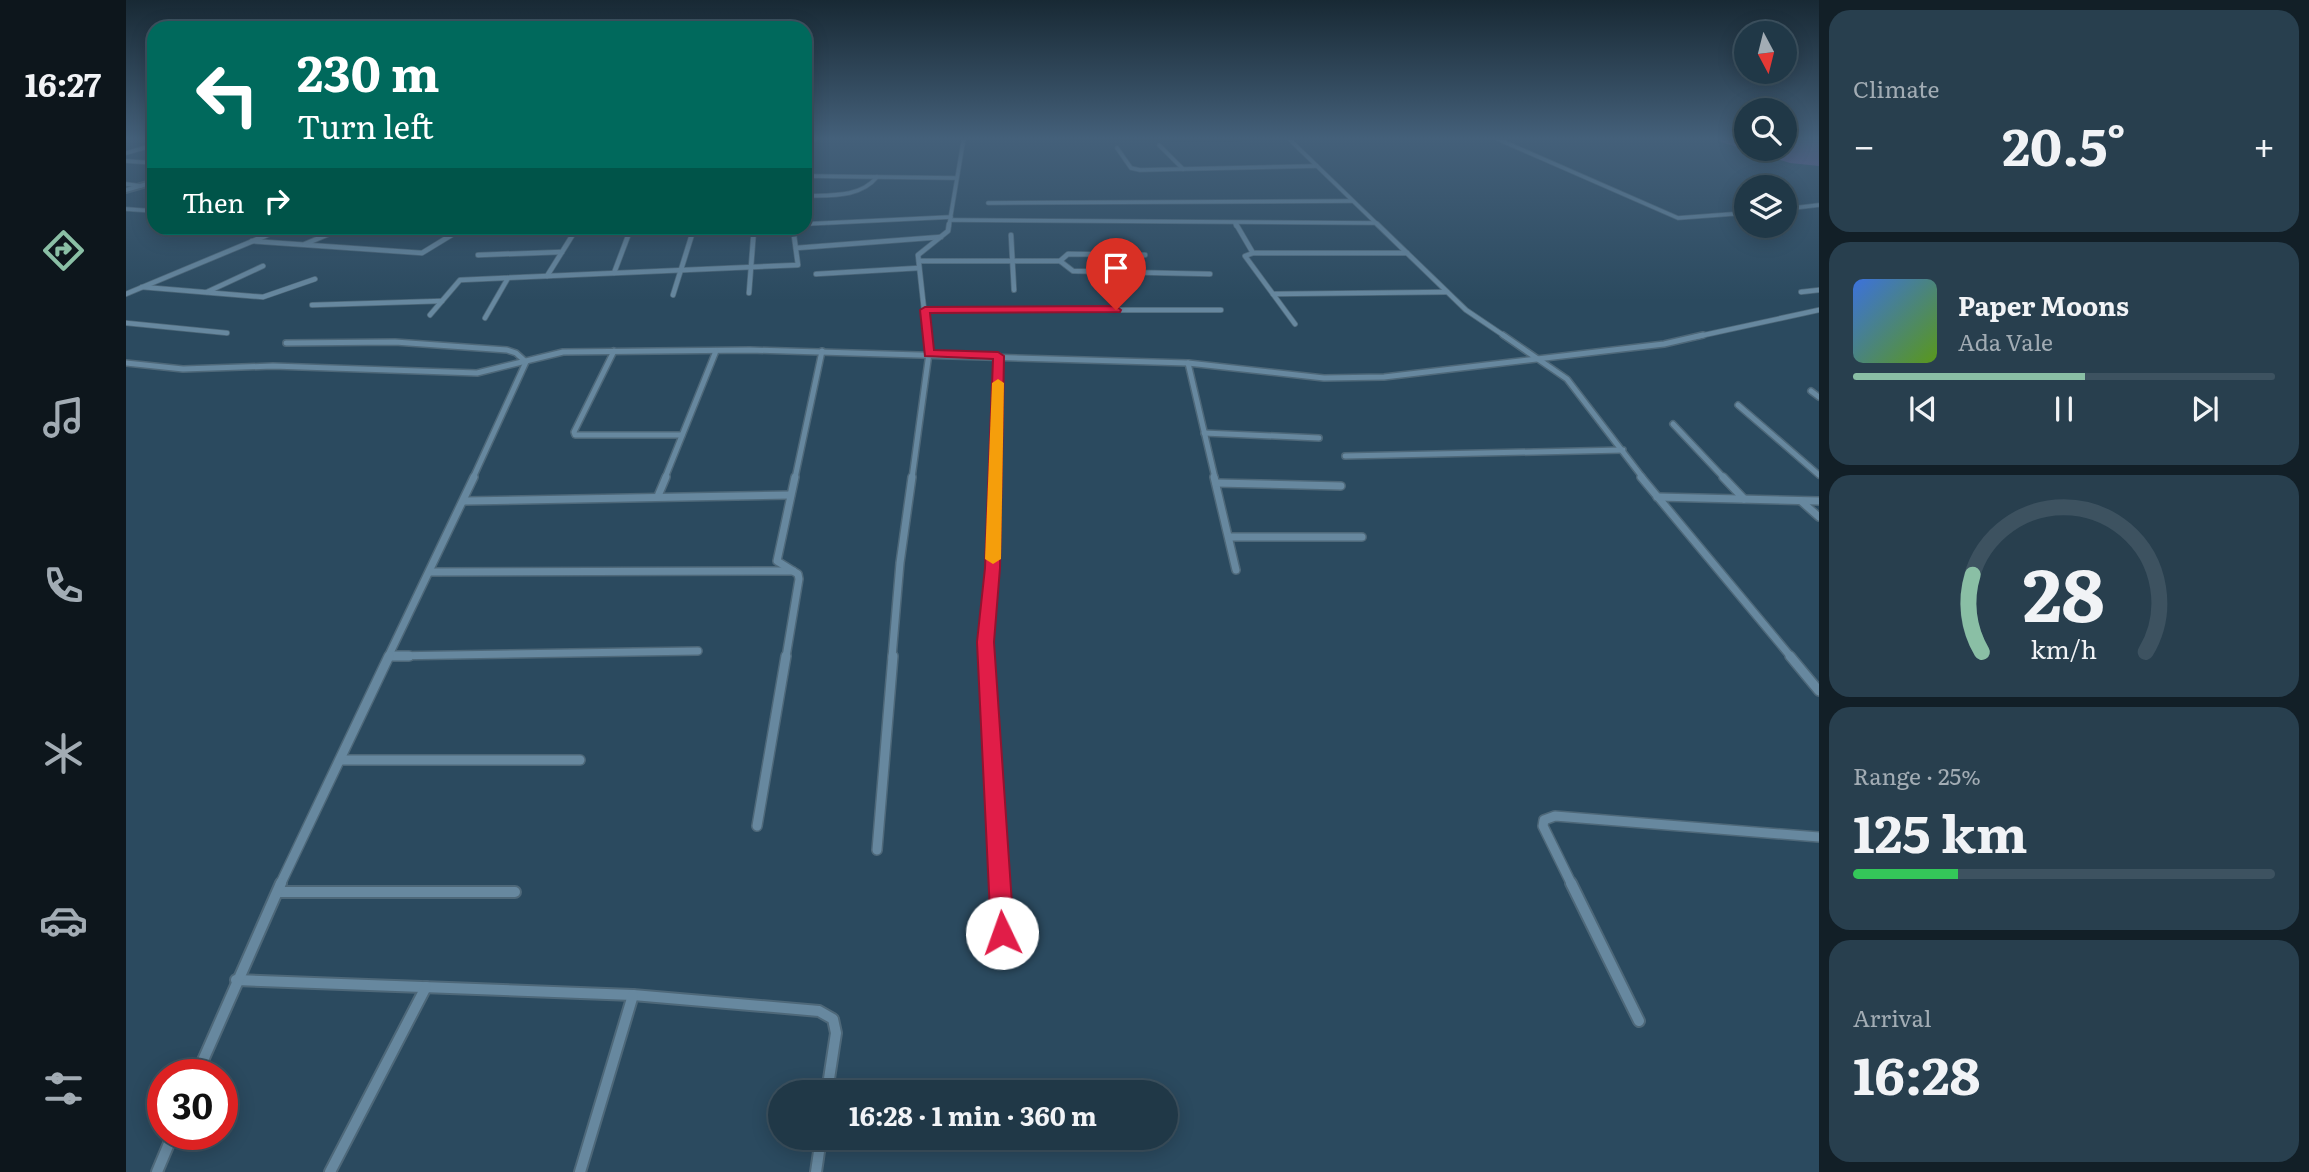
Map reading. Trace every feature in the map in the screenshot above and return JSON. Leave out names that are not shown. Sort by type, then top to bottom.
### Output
[{"type":"street","points":[[812,196],[852,192]]},
{"type":"street","points":[[877,850],[900,563],[929,353],[918,255],[948,232],[954,192]]},
{"type":"street","points":[[1343,192],[1466,310],[1567,379],[1657,497],[1819,691]]},
{"type":"street","points":[[1618,192],[1678,218],[1734,214]]},
{"type":"street","points":[[988,203],[1353,201]]},
{"type":"street","points":[[1797,208],[1819,205]]},
{"type":"street","points":[[126,209],[147,210]]},
{"type":"street","points":[[812,224],[951,218],[1377,223]]},
{"type":"street","points":[[1235,223],[1253,253]]},
{"type":"street","points":[[126,294],[267,235]]},
{"type":"street","points":[[304,245],[327,235]]},
{"type":"street","points":[[252,241],[422,253],[452,235]]},
{"type":"street","points":[[547,276],[573,235]]},
{"type":"street","points":[[614,273],[628,235]]},
{"type":"street","points":[[673,295],[692,235]]},
{"type":"street","points":[[749,293],[753,235]]},
{"type":"street","points":[[430,315],[460,281],[798,265],[794,235]]},
{"type":"street","points":[[1011,235],[1014,290]]},
{"type":"street","points":[[796,248],[941,237]]},
{"type":"street","points":[[478,255],[562,252]]},
{"type":"street","points":[[1295,324],[1245,256],[1253,253],[1407,253]]},
{"type":"street","points":[[919,261],[1060,261],[1068,254],[1145,255]]},
{"type":"street","points":[[1060,261],[1069,271],[1210,274]]},
{"type":"street","points":[[207,292],[263,266]]},
{"type":"street","points":[[816,274],[919,268]]},
{"type":"street","points":[[485,318],[508,278]]},
{"type":"street","points":[[142,287],[271,296],[315,279]]},
{"type":"street","points":[[1801,292],[1819,290]]},
{"type":"street","points":[[1273,294],[1447,292]]},
{"type":"street","points":[[312,305],[442,301]]},
{"type":"street","points":[[925,310],[1221,310]]},
{"type":"street","points":[[126,363],[183,369],[273,366],[477,373],[563,352],[822,351],[1188,363],[1324,379],[1384,377],[1664,344],[1819,310]]},
{"type":"street","points":[[126,323],[227,333]]},
{"type":"street","points":[[286,343],[395,342],[494,349],[512,351],[526,362]]},
{"type":"street","points":[[614,351],[573,432],[575,435],[682,435]]},
{"type":"street","points":[[658,496],[716,351]]},
{"type":"street","points":[[757,826],[799,579],[794,572],[777,561],[822,351]]},
{"type":"street","points":[[998,356],[993,568],[985,642],[1003,957]]},
{"type":"street","points":[[203,1059],[236,980],[465,501],[526,362]]},
{"type":"street","points":[[1188,363],[1236,570]]},
{"type":"street","points":[[1811,391],[1819,397]]},
{"type":"street","points":[[1738,405],[1819,475]]},
{"type":"street","points":[[1673,424],[1744,499]]},
{"type":"street","points":[[1204,433],[1319,438]]},
{"type":"street","points":[[1345,456],[1623,450]]},
{"type":"street","points":[[1216,483],[1341,486]]},
{"type":"street","points":[[465,501],[790,495]]},
{"type":"street","points":[[1657,497],[1819,501]]},
{"type":"street","points":[[1801,501],[1819,517]]},
{"type":"street","points":[[1228,537],[1362,537]]},
{"type":"street","points":[[431,572],[794,572]]},
{"type":"street","points":[[391,656],[698,651]]},
{"type":"street","points":[[341,760],[580,760]]},
{"type":"street","points":[[1639,1021],[1543,826],[1544,820],[1555,816],[1819,837]]},
{"type":"street","points":[[278,892],[515,892]]},
{"type":"street","points":[[236,980],[633,995],[819,1011],[833,1019],[836,1032],[829,1080]]},
{"type":"street","points":[[330,1172],[426,987]]},
{"type":"street","points":[[580,1172],[633,995]]},
{"type":"street","points":[[157,1172],[166,1150]]},
{"type":"street","points":[[816,1172],[819,1150]]},
{"type":"slow traffic","points":[[993,559],[998,383]]},
{"type":"route","points":[[1002,933],[985,642],[993,568],[998,356],[929,353],[925,310],[1116,310]]}]
